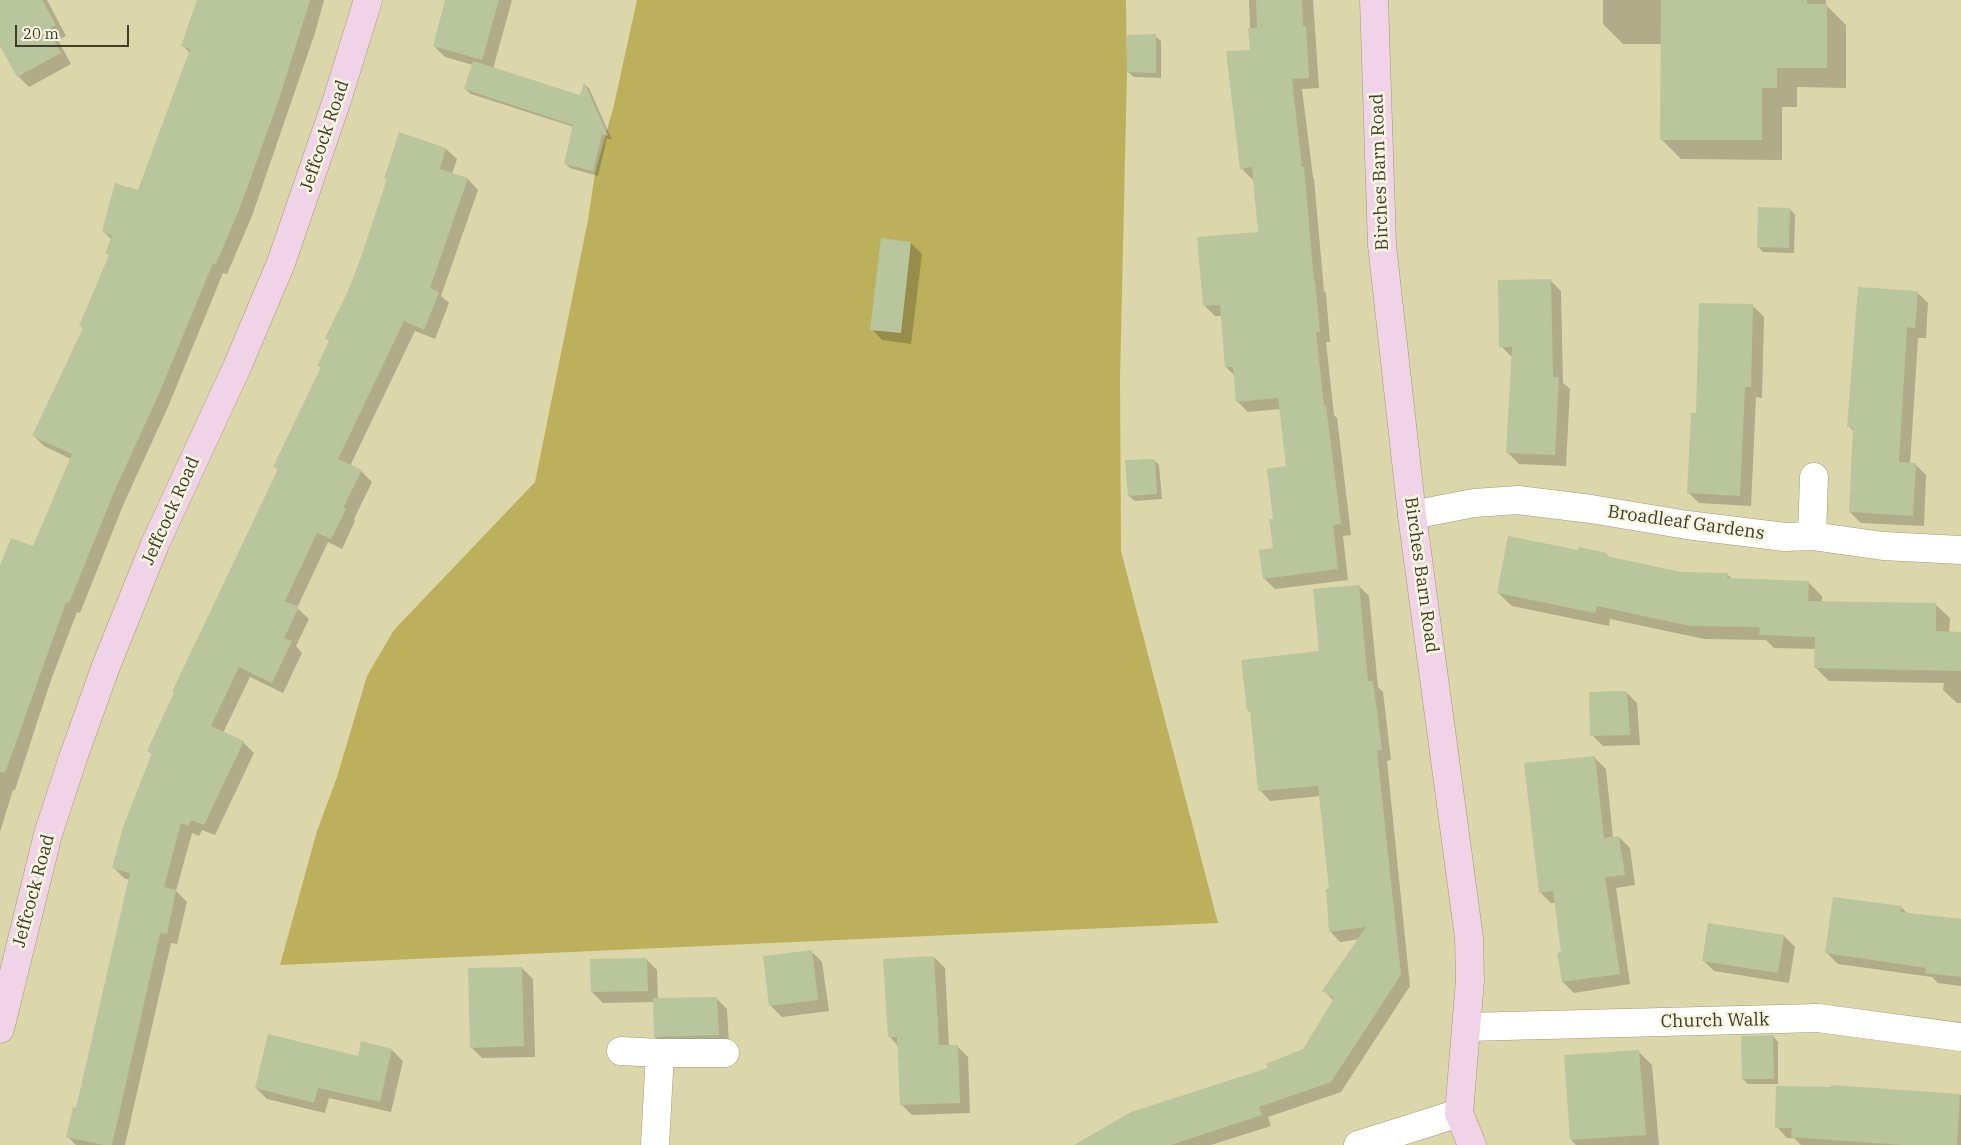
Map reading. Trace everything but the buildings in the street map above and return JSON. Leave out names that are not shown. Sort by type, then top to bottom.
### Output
[{"type":"main road","name":"Jeffcock Road","points":[[0,1029],[46,843],[74,755],[106,666],[155,544],[282,263],[337,100],[368,0]]},
{"type":"main road","name":"Birches Barn Road","points":[[1374,0],[1382,245],[1412,515],[1469,938],[1470,980],[1459,1113],[1472,1145]]},
{"type":"street","points":[[1812,536],[1814,477]]},
{"type":"street","name":"Broadleaf Gardens","points":[[1412,515],[1474,503],[1518,500],[1785,537],[1812,536],[1883,546],[1961,550]]},
{"type":"street","name":"Church Walk","points":[[1467,1027],[1818,1018],[1961,1038]]},
{"type":"street","points":[[622,1051],[725,1053]]},
{"type":"street","points":[[655,1145],[660,1053]]},
{"type":"street","points":[[1358,1145],[1459,1113]]},
{"type":"shaded area","points":[[637,0],[1126,0],[1127,72],[1120,378],[1121,551],[1218,923],[280,965],[317,831],[337,777],[367,676],[394,630],[535,482],[588,220],[595,173],[614,105]]}]
